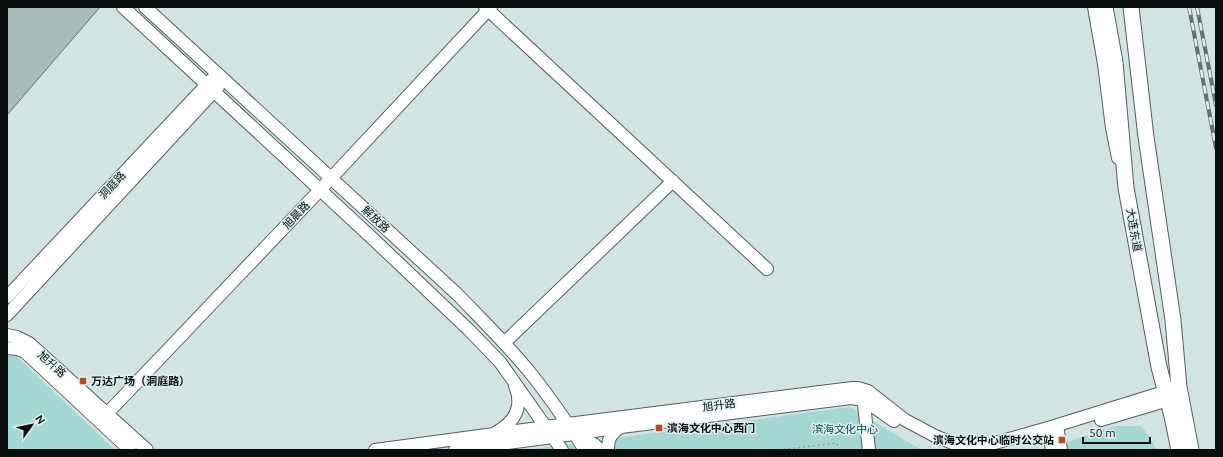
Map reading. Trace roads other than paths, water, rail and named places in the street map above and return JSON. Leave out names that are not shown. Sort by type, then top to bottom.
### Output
[{"type":"main road","name":"大连东道","points":[[1105,7],[1111,34],[1116,70],[1126,188],[1158,360],[1173,394],[1192,450]]},
{"type":"main road","points":[[1132,7],[1146,138],[1173,320],[1173,394]]},
{"type":"main road","name":"大连东道","points":[[1173,394],[1179,450]]},
{"type":"street","name":"解放路","points":[[123,7],[459,320],[500,362],[562,450]]},
{"type":"street","name":"解放路","points":[[145,7],[457,294],[533,376],[585,450]]},
{"type":"street","points":[[1094,7],[1104,64],[1116,154],[1126,188]]},
{"type":"street","points":[[488,8],[767,269]]},
{"type":"street","name":"旭晨路","points":[[103,417],[332,178],[488,8]]},
{"type":"street","name":"洞庭路","points":[[7,297],[220,77]]},
{"type":"street","points":[[7,315],[210,88]]},
{"type":"street","points":[[504,343],[673,181]]},
{"type":"street","name":"旭升路","points":[[7,335],[18,337],[29,344],[103,417],[130,450]]},
{"type":"street","name":"旭升路","points":[[7,348],[18,349],[25,352],[103,417],[147,450]]},
{"type":"street","points":[[490,435],[502,429],[516,415],[518,409],[518,393],[510,376]]},
{"type":"street","name":"旭升路","points":[[455,450],[550,432],[845,389],[858,388],[863,395],[851,398],[621,427],[571,429]]},
{"type":"street","points":[[863,395],[872,394],[905,420],[960,446],[978,448],[1052,436]]},
{"type":"street","points":[[1004,450],[1052,436],[1173,394]]},
{"type":"street","points":[[863,395],[869,450]]},
{"type":"street","points":[[863,395],[904,428],[948,450]]},
{"type":"street","points":[[608,450],[609,437],[613,432],[621,427]]},
{"type":"street","points":[[571,429],[594,444],[600,450]]},
{"type":"street","points":[[550,432],[554,450]]},
{"type":"street","name":"旭升路","points":[[376,450],[490,435],[550,432]]},
{"type":"railway","points":[[1189,7],[1216,148]]},
{"type":"railway","points":[[1197,7],[1216,105]]},
{"type":"place","name":"万达广场（洞庭路）","points":[[83,381]]},
{"type":"place","name":"滨海文化中心西门","points":[[659,428]]},
{"type":"place","name":"滨海文化中心临时公交站","points":[[1062,440]]},
{"type":"park label","name":"滨海文化中心","points":[[845,429]]}]
